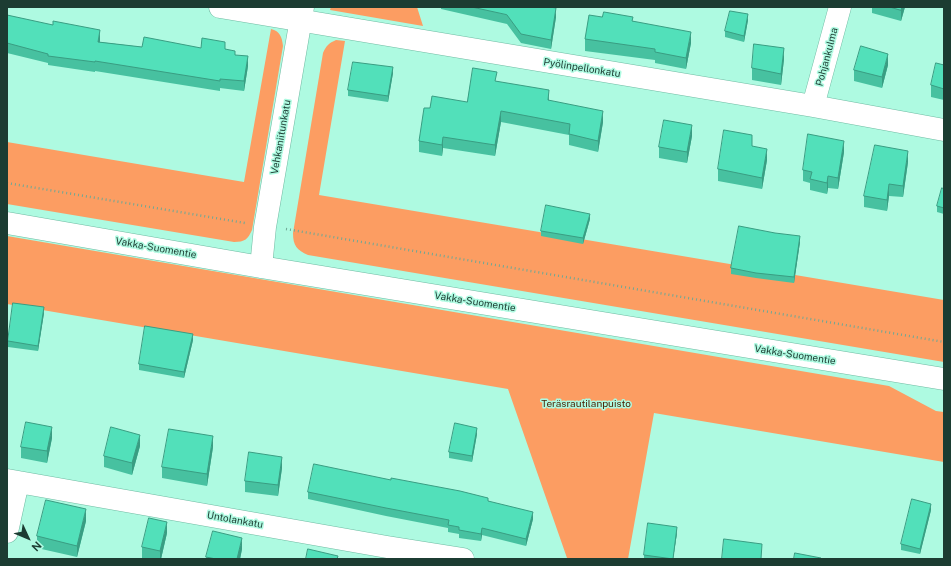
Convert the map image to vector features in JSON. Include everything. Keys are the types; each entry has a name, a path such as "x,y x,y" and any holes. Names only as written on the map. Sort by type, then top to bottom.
{"street":[{"name":"Pyölinpellonkatu","path":"220,7 301,14 944,130"},
{"name":"Pohjankulma","path":"813,106 840,7"},
{"name":"Vehkaniitunkatu","path":"261,267 265,227 301,14"},
{"name":"Vakka-Suomentie","path":"7,223 261,267 944,379"},
{"path":"7,532 13,481"},
{"name":"Untolankatu","path":"13,481 385,553 463,559"}],"path":[{"path":"7,183 265,227 295,230 944,342"}],"green space":[{"path":"331,7 417,7 423,26 330,10"},
{"path":"271,29 277,31 280,35 283,46 252,230 246,239 234,242 7,204 7,142 244,182"},
{"path":"336,40 345,41 319,195 944,300 944,362 308,255 304,253 296,247 293,233 323,53 325,48 331,42"},
{"name":"Teräsrautilanpuisto","path":"7,236 889,386 936,411 944,412 944,462 654,413 628,559 567,558 508,389 7,304"}],"building":[{"path":"472,7 556,8 551,40 521,34 507,15"},
{"path":"890,7 902,7 901,10"},
{"path":"730,11 748,14 744,36 725,31"},
{"path":"604,12 633,17 632,21 691,32 686,58 655,52 655,49 585,39 589,15 602,17"},
{"path":"7,15 53,25 53,21 100,30 98,42 142,47 144,37 201,48 202,38 225,42 225,49 235,51 235,55 248,56 244,81 220,79 220,81 95,61 48,56 48,54 7,43"},
{"path":"754,44 784,48 781,74 752,68"},
{"path":"861,46 888,54 882,77 854,70"},
{"path":"353,62 393,67 388,96 348,90"},
{"path":"936,63 944,65 944,89 931,85"},
{"path":"473,68 497,72 495,81 549,90 548,100 603,111 598,141 569,134 570,124 501,111 495,145 443,137 442,145 419,141 424,108 430,108 432,96 467,102"},
{"path":"664,120 692,125 687,152 659,147"},
{"path":"724,130 752,135 752,146 767,149 762,178 718,169"},
{"path":"808,134 844,141 838,178 828,176 827,183 810,179 812,172 803,170"},
{"path":"875,145 908,151 903,186 889,184 887,200 864,196"},
{"path":"942,188 944,189 944,208 937,206"},
{"path":"546,205 590,214 583,238 541,231"},
{"path":"739,226 800,236 794,277 756,273 731,268"},
{"path":"13,303 44,307 38,346 8,341"},
{"path":"145,326 193,334 184,372 139,364"},
{"path":"26,422 52,427 47,451 21,447"},
{"path":"455,423 477,428 472,456 449,452"},
{"path":"111,427 140,435 132,463 104,456"},
{"path":"169,429 213,436 207,474 162,467"},
{"path":"249,452 282,457 278,485 245,481"},
{"path":"314,464 391,480 391,478 460,491 488,498 488,501 533,512 526,539 482,528 481,534 459,530 459,527 448,525 449,520 308,492"},
{"path":"912,499 931,504 920,549 901,544"},
{"path":"46,500 86,509 77,546 37,536"},
{"path":"149,518 167,522 160,551 142,547"},
{"path":"648,523 677,527 673,559 644,555"},
{"path":"213,531 242,538 237,559 216,559 206,557"},
{"path":"724,539 762,544 761,559 722,559"},
{"path":"308,549 338,556 337,559 306,559"},
{"path":"795,553 821,558 821,559 794,559"}]}
